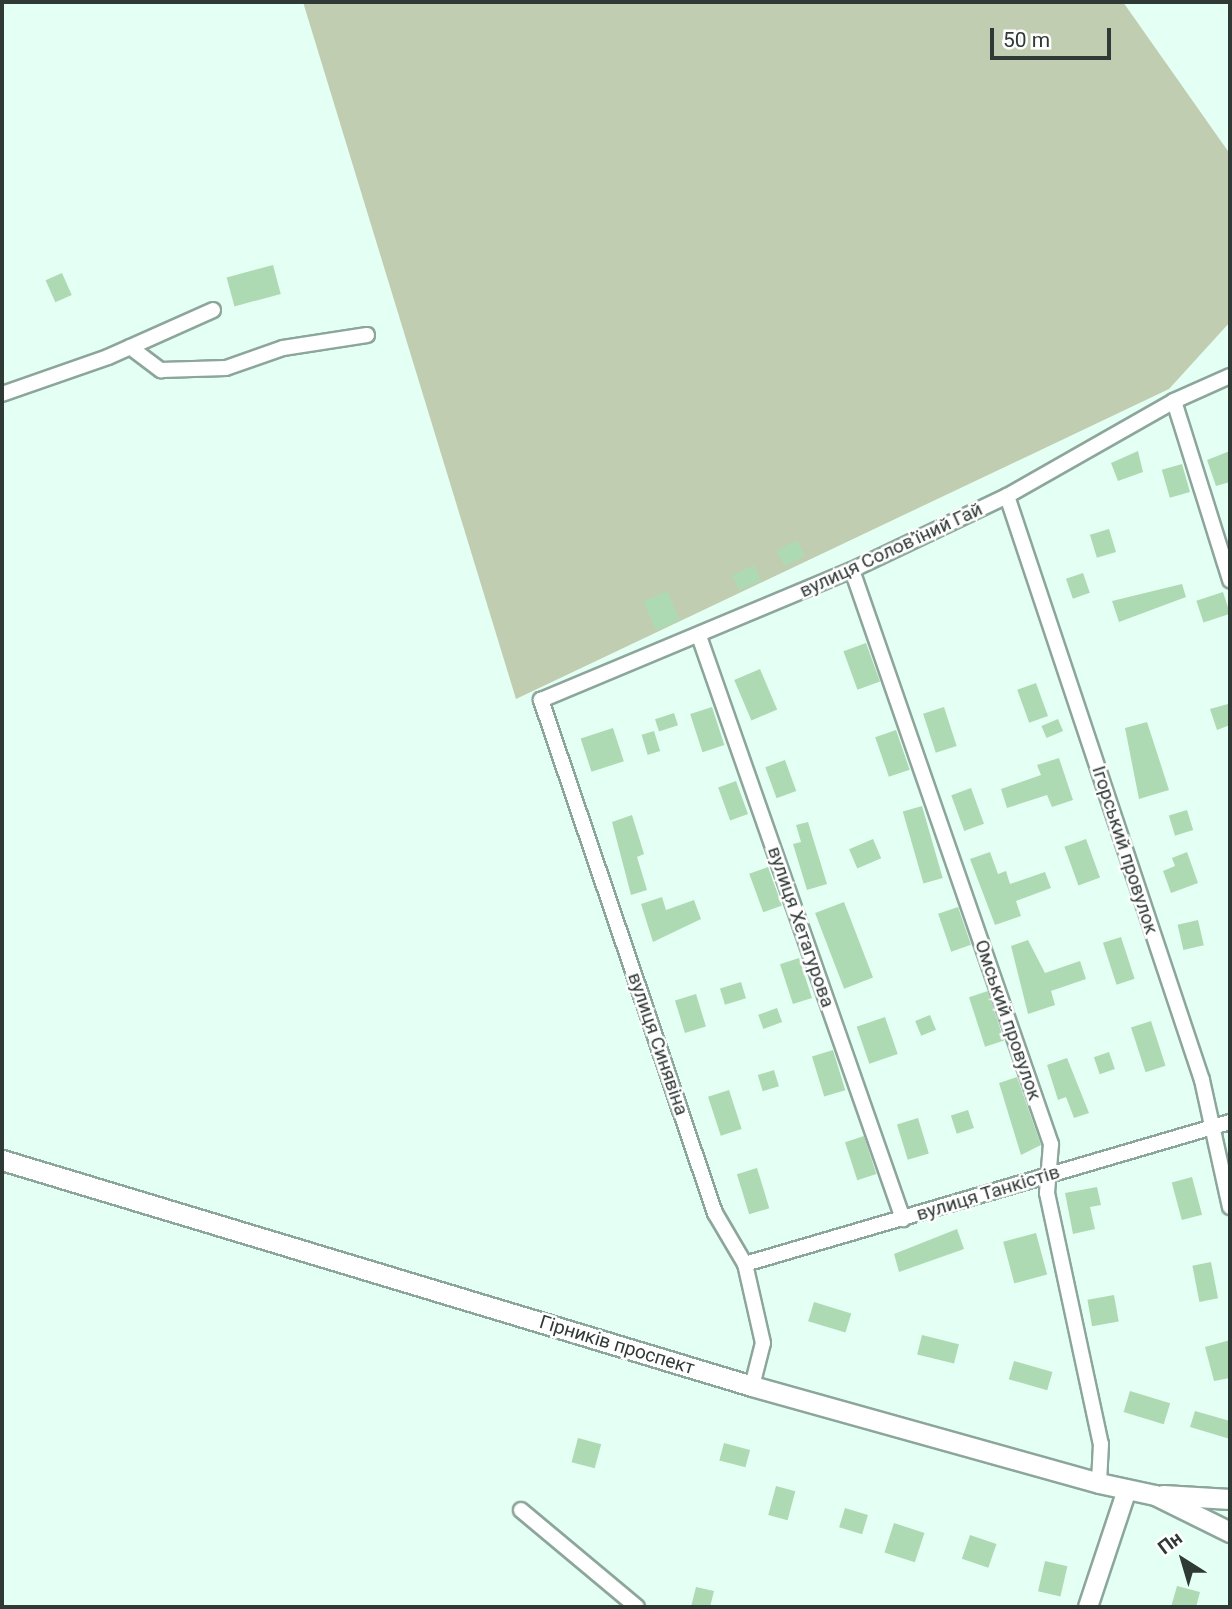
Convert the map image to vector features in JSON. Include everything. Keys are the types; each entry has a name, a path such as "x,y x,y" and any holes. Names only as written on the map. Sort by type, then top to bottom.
{"main road":[{"name":"Гірників проспект","path":"2,1160 752,1386 1098,1483 1155,1494 1230,1532"},
{"path":"1155,1494 1230,1499"}],"street":[{"path":"2,394 130,347 212,310"},
{"path":"130,347 161,370 226,368 283,348 367,335"},
{"name":"вулиця Солов'їний Гай","path":"541,701 852,570 1007,496 1174,401 1230,376"},
{"path":"1174,401 1230,580"},
{"name":"Ігорський провулок","path":"1007,496 1202,1080 1230,1207"},
{"name":"Омський провулок","path":"852,570 1051,1144 1046,1193 1101,1444 1098,1483"},
{"name":"вулиця Хетагурова","path":"699,636 903,1219"},
{"name":"вулиця Синявіна","path":"541,701 715,1213 745,1264 763,1343 752,1386"},
{"name":"вулиця Танкістів","path":"745,1264 1212,1125 1230,1122"},
{"path":"1088,1607 1127,1490"},
{"path":"521,1510 637,1607"}],"green space":[{"path":"303,2 1123,2 1230,154 1230,322 1169,389 516,699"}],"building":[{"path":"273,265 281,294 234,306 227,277"},
{"path":"62,273 72,295 55,302 46,280"},
{"path":"1138,451 1143,472 1118,481 1111,463"},
{"path":"1230,451 1230,482 1216,486 1207,460"},
{"path":"1182,464 1190,492 1170,498 1162,470"},
{"path":"1109,529 1116,552 1097,558 1090,535"},
{"path":"797,540 805,556 785,566 777,550"},
{"path":"754,565 761,580 739,591 732,575"},
{"path":"1083,573 1090,593 1073,599 1066,579"},
{"path":"1182,584 1186,597 1119,622 1112,601"},
{"path":"667,591 680,620 656,631 643,602"},
{"path":"1223,592 1230,614 1203,623 1196,601"},
{"path":"866,643 880,682 857,690 843,651"},
{"path":"760,669 777,710 751,720 734,680"},
{"path":"1036,683 1048,716 1029,723 1017,690"},
{"path":"1228,704 1230,725 1217,730 1210,709"},
{"path":"712,707 724,745 702,752 690,714"},
{"path":"944,707 957,746 936,753 923,714"},
{"path":"674,713 678,725 659,732 655,719"},
{"path":"1058,719 1063,731 1047,738 1041,726"},
{"path":"1147,722 1169,790 1139,799 1125,728"},
{"path":"613,728 624,761 591,772 581,739"},
{"path":"896,730 910,770 889,777 875,737"},
{"path":"654,731 660,751 648,755 642,735"},
{"path":"1059,758 1073,800 1052,807 1047,795 1007,808 1001,789 1041,775 1037,765"},
{"path":"785,760 796,791 777,798 765,767"},
{"path":"736,781 748,814 730,820 718,787"},
{"path":"971,788 984,824 964,831 951,795"},
{"path":"922,806 943,878 923,884 903,812"},
{"path":"1187,810 1193,830 1175,836 1169,816"},
{"path":"632,815 644,854 637,857 647,890 631,895 612,822"},
{"path":"808,822 827,884 807,890 793,844 801,842 796,825"},
{"path":"873,839 881,858 857,868 849,849"},
{"path":"1086,839 1100,878 1078,885 1064,847"},
{"path":"990,852 998,874 1006,871 1010,884 1045,872 1051,888 1016,901 1021,916 995,925 970,859"},
{"path":"1187,852 1198,883 1171,893 1163,871 1175,866 1172,858"},
{"path":"768,867 782,906 763,912 749,874"},
{"path":"662,897 666,910 694,900 701,919 653,942 641,904"},
{"path":"844,902 873,978 844,989 815,913"},
{"path":"958,907 971,945 951,952 938,914"},
{"path":"1198,920 1204,945 1183,950 1178,925"},
{"path":"1121,937 1135,979 1117,985 1103,943"},
{"path":"1028,940 1045,973 1080,961 1086,979 1051,991 1055,1005 1028,1014 1011,946"},
{"path":"799,958 812,998 793,1004 780,964"},
{"path":"741,982 746,998 725,1005 720,988"},
{"path":"988,991 1004,1040 985,1047 969,997"},
{"path":"696,994 706,1027 685,1033 675,1000"},
{"path":"777,1008 782,1022 763,1029 758,1015"},
{"path":"930,1015 936,1030 921,1036 915,1021"},
{"path":"885,1017 898,1054 869,1064 857,1027"},
{"path":"1151,1021 1166,1066 1146,1072 1131,1027"},
{"path":"833,1050 845,1090 824,1097 812,1056"},
{"path":"1109,1052 1115,1069 1100,1074 1094,1057"},
{"path":"1067,1058 1089,1113 1074,1118 1066,1097 1058,1100 1047,1065"},
{"path":"774,1070 779,1086 763,1091 758,1075"},
{"path":"1017,1077 1041,1145 1021,1155 999,1083"},
{"path":"729,1090 742,1129 721,1136 708,1097"},
{"path":"968,1110 974,1128 957,1134 951,1116"},
{"path":"918,1118 929,1153 908,1160 897,1124"},
{"path":"864,1136 876,1174 857,1180 845,1142"},
{"path":"757,1168 769,1208 749,1214 737,1174"},
{"path":"1192,1177 1202,1215 1182,1220 1172,1182"},
{"path":"1097,1187 1101,1205 1090,1207 1095,1229 1073,1234 1065,1193"},
{"path":"957,1229 964,1249 899,1272 894,1254"},
{"path":"1036,1233 1047,1275 1014,1283 1003,1242"},
{"path":"1211,1262 1218,1298 1199,1302 1192,1266"},
{"path":"1114,1295 1119,1322 1092,1326 1087,1300"},
{"path":"814,1302 851,1313 845,1333 808,1321"},
{"path":"922,1335 959,1344 954,1364 917,1354"},
{"path":"1230,1340 1230,1378 1214,1381 1205,1347"},
{"path":"1014,1361 1052,1372 1047,1390 1009,1379"},
{"path":"1130,1391 1170,1403 1164,1424 1124,1412"},
{"path":"1195,1411 1230,1421 1230,1439 1190,1427"},
{"path":"578,1438 601,1444 595,1468 572,1462"},
{"path":"724,1443 750,1450 745,1467 719,1460"},
{"path":"776,1486 795,1491 788,1520 768,1515"},
{"path":"845,1508 868,1515 862,1534 839,1527"},
{"path":"894,1523 924,1533 915,1562 884,1552"},
{"path":"970,1535 996,1544 988,1568 962,1559"},
{"path":"1045,1561 1067,1566 1060,1596 1038,1591"},
{"path":"1177,1586 1200,1592 1196,1607 1171,1607"},
{"path":"696,1587 714,1591 710,1607 691,1607"}]}
